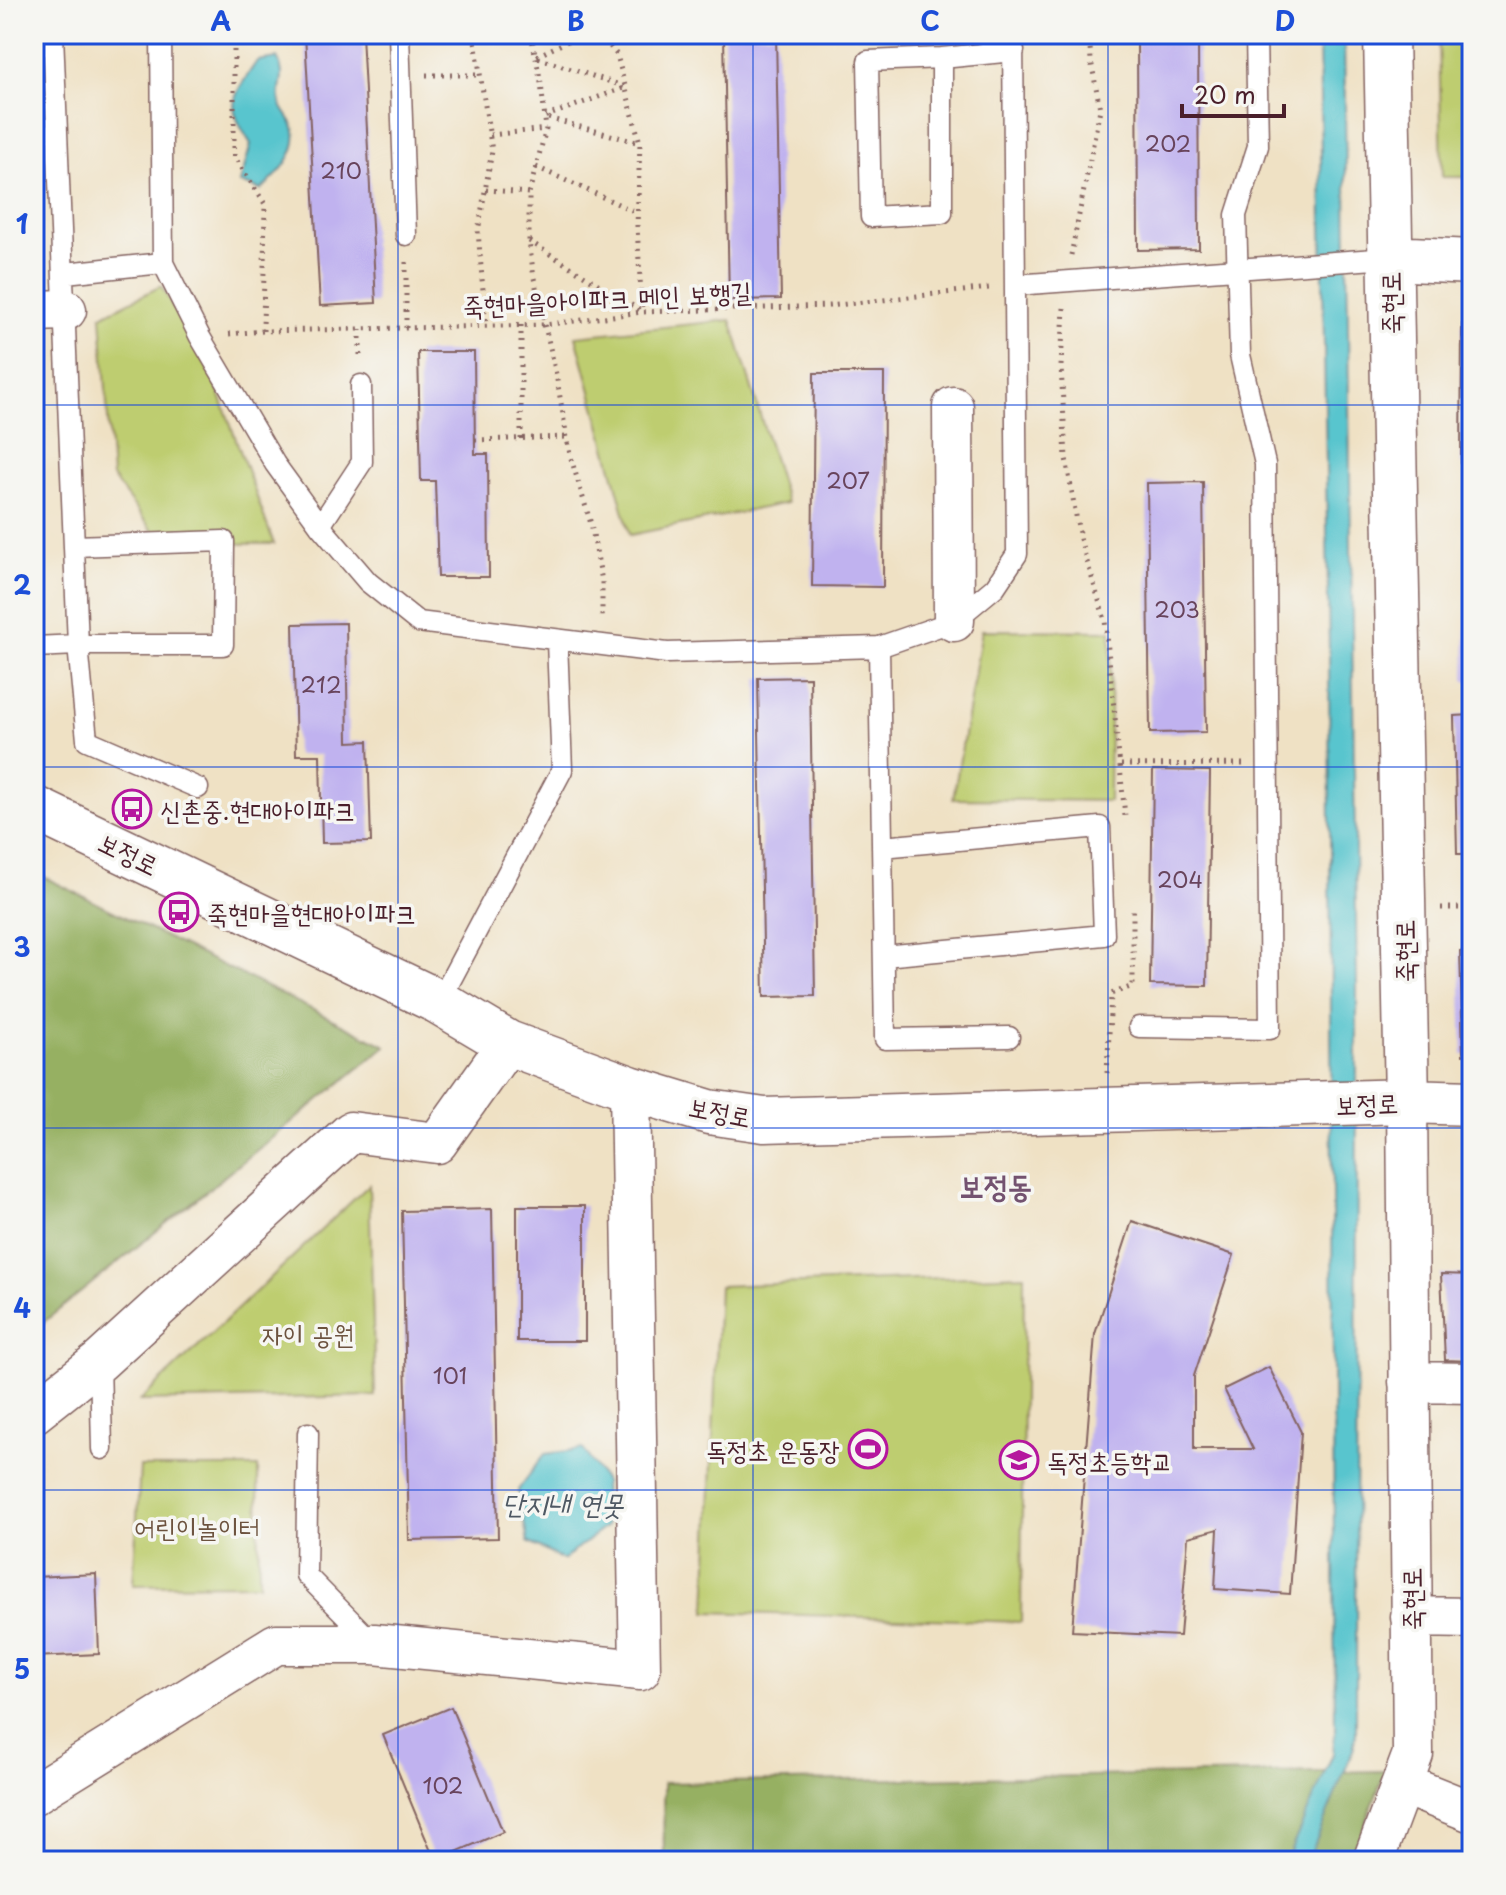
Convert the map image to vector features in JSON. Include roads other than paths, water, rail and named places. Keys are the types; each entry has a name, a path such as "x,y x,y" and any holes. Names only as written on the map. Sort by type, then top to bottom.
{"street":[{"name":"죽현로","path":"1373,1861 1413,1754 1409,1382 1388,1102 1374,260 1386,34"},
{"path":"1374,260 1472,262"},
{"path":"953,407 954,621"},
{"name":"보정로","path":"34,808 439,1002 508,1043 630,1088 709,1112 764,1120 1388,1102 1472,1103"},
{"path":"34,1413 100,1361 351,1132 437,1143 508,1043"},
{"path":"34,1794 276,1644 374,1644 640,1670 630,1088"},
{"path":"1409,1382 1472,1383"},
{"path":"1411,1617 1472,1618"},
{"path":"1402,1784 1472,1812"}],"lane":[{"path":"53,34 55,298 87,740 198,788"},
{"path":"161,34 163,263 200,337 275,464 320,526 368,582 418,622 667,653 879,647 954,621 995,587 1017,554 1014,43 942,58 868,61 871,217 942,213 942,58"},
{"path":"399,34 406,235"},
{"path":"1139,1027 1270,1029 1265,464 1240,355 1236,215 1258,146 1256,34"},
{"path":"1015,285 1238,267 1374,260"},
{"path":"55,298 163,263"},
{"path":"320,526 362,462 361,385"},
{"path":"34,647 223,645 224,541 74,546"},
{"path":"439,1002 562,770 557,641"},
{"path":"879,647 885,1039 1009,1037"},
{"path":"882,847 1100,827 1104,935 884,956"},
{"path":"100,1361 102,1449"},
{"path":"308,1433 306,1575 374,1644"}],"water":[{"path":"1319,34 1344,34 1357,991 1356,1734 1353,1750 1308,1861 1286,1861 1333,1754 1335,1732 1329,654"},
{"path":"277,58 282,71 280,102 294,127 295,140 285,164 261,190 240,183 251,144 237,119 234,102 257,61"},
{"name":"단지내 연못","path":"583,1449 604,1480 606,1526 563,1560 528,1542 518,1490 545,1454"}],"place":[{"name":"신촌중.현대아이파크","path":"132,809"},
{"name":"죽현마을현대아이파크","path":"179,912"},
{"name":"독정초 운동장","path":"868,1449"},
{"name":"독정초등학교","path":"1019,1460"}],"district":[{"name":"보정동","path":"996,1184"}],"park label":[{"name":"자이 공원","path":"308,1333"},
{"name":"어린이놀이터","path":"197,1526"}]}
